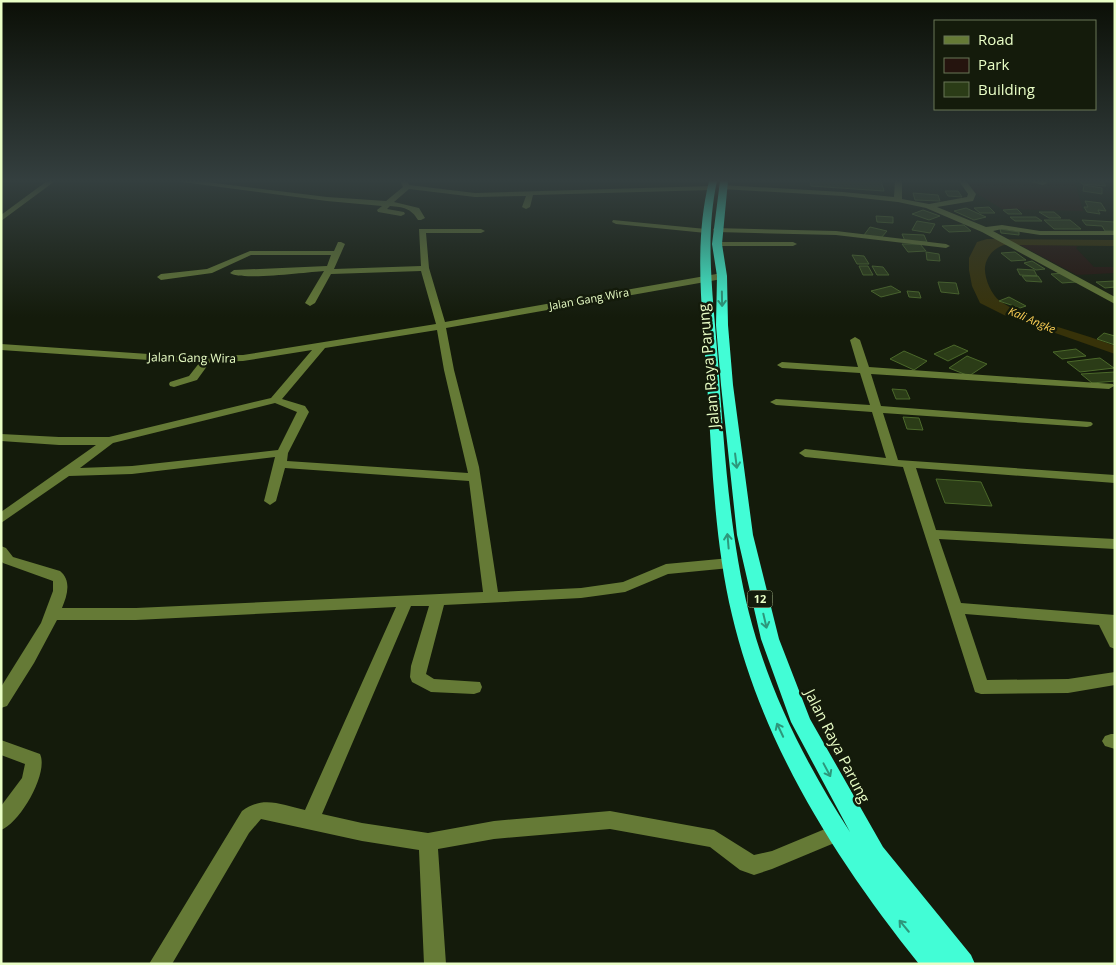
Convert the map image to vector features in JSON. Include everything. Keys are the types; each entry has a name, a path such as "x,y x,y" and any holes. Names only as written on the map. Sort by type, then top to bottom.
{"highway":[{"name":"Jalan Raya Parung","path":"714,226 713,383 730,563 738,600 760,679 776,722 800,772 837,833 891,911 935,964"},
{"name":"Jalan Raya Parung","path":"714,277 722,325 727,385 745,535 770,639 787,689 801,722 875,855 939,938 962,964"},
{"path":"738,600 760,597"}],"street":[{"path":"646,226 793,244"},
{"path":"976,226 1115,301"},
{"path":"985,230 1002,227 1040,233 1115,234"},
{"path":"481,231 422,232 425,268 441,326 449,370 465,430 474,477 491,596"},
{"path":"713,235 836,233 946,246"},
{"path":"310,303 338,253 341,244"},
{"path":"161,277 209,271 250,253 338,253"},
{"path":"234,273 425,268"},
{"name":"Jalan Gang Wira","path":"1,348 206,360 243,358 441,326 714,277"},
{"path":"1096,290 1115,289"},
{"path":"855,340 893,463"},
{"path":"275,400 322,346"},
{"path":"174,384 193,378 206,360"},
{"path":"782,365 1109,386"},
{"path":"1,437 59,441 109,440 275,400 301,408 302,412 281,458 270,501"},
{"path":"776,402 1087,424"},
{"path":"1,519 68,472 109,440"},
{"path":"805,453 893,463 1115,479"},
{"path":"68,472 165,468 281,458 474,477"},
{"path":"908,464 981,687 1068,686 1115,678"},
{"path":"931,534 1115,544"},
{"path":"1,551 8,560 55,575 60,578 62,585 53,614 1,701"},
{"path":"53,614 136,614 438,601 491,596 556,595 607,590 638,582 666,569 730,563"},
{"path":"438,601 418,666 418,677 431,685 474,687"},
{"path":"310,820 406,602"},
{"path":"955,608 1110,621 1115,643"},
{"path":"1,747 34,759 35,768 28,783 1,821"},
{"path":"165,962 249,817 257,811 266,810 428,842 494,830 610,820 714,839 747,863 754,865 772,860 837,833"},
{"path":"428,842 435,964"}],"green space":[{"path":"1018,244 1078,246 1076,248 1094,267 1115,267 1115,273 1077,275"}],"water":[{"name":"Kali Angke","path":"987,239 1115,240 1115,246 1004,245 991,253 986,263 985,271 991,290 1000,301 1041,321 1115,346 1115,354 1004,315 980,303 972,286 969,258 977,242"}],"building":[{"path":"914,226 934,226 930,233 912,230"},
{"path":"942,226 965,226 971,231 949,232"},
{"path":"1051,226 1077,226 1081,229 1054,229"},
{"path":"1102,226 1115,226 1115,231 1105,231"},
{"path":"870,227 887,231 881,238 864,235"},
{"path":"1000,229 1019,232 1019,235 1001,233"},
{"path":"902,234 924,235 927,242 905,241"},
{"path":"902,244 920,244 926,251 908,252"},
{"path":"926,252 939,254 940,261 927,260"},
{"path":"1015,252 1026,260 1011,261 1001,253"},
{"path":"852,255 864,256 869,264 857,264"},
{"path":"1032,261 1045,269 1036,270 1024,263"},
{"path":"859,266 868,266 873,275 863,275"},
{"path":"872,266 883,267 889,275 877,275"},
{"path":"1017,269 1034,270 1037,276 1020,275"},
{"path":"1065,273 1076,282 1062,283 1051,274"},
{"path":"1022,276 1038,276 1042,282 1026,281"},
{"path":"1114,281 1115,287 1105,288 1096,282"},
{"path":"938,282 956,283 959,294 941,292"},
{"path":"891,286 901,292 881,297 871,291"},
{"path":"907,291 919,292 921,298 909,297"},
{"path":"1009,297 1026,306 1020,308 999,301"},
{"path":"1104,333 1115,336 1115,345 1097,339"},
{"path":"954,345 968,351 948,361 934,354"},
{"path":"1076,349 1086,356 1062,359 1053,352"},
{"path":"904,351 927,361 914,370 890,359"},
{"path":"967,356 987,364 969,376 949,368"},
{"path":"1100,358 1114,368 1080,372 1067,362"},
{"path":"1115,372 1115,381 1092,383 1081,374"},
{"path":"892,389 906,390 910,399 896,399"},
{"path":"903,417 919,418 923,430 907,429"},
{"path":"936,479 981,482 992,506 945,503"}]}
